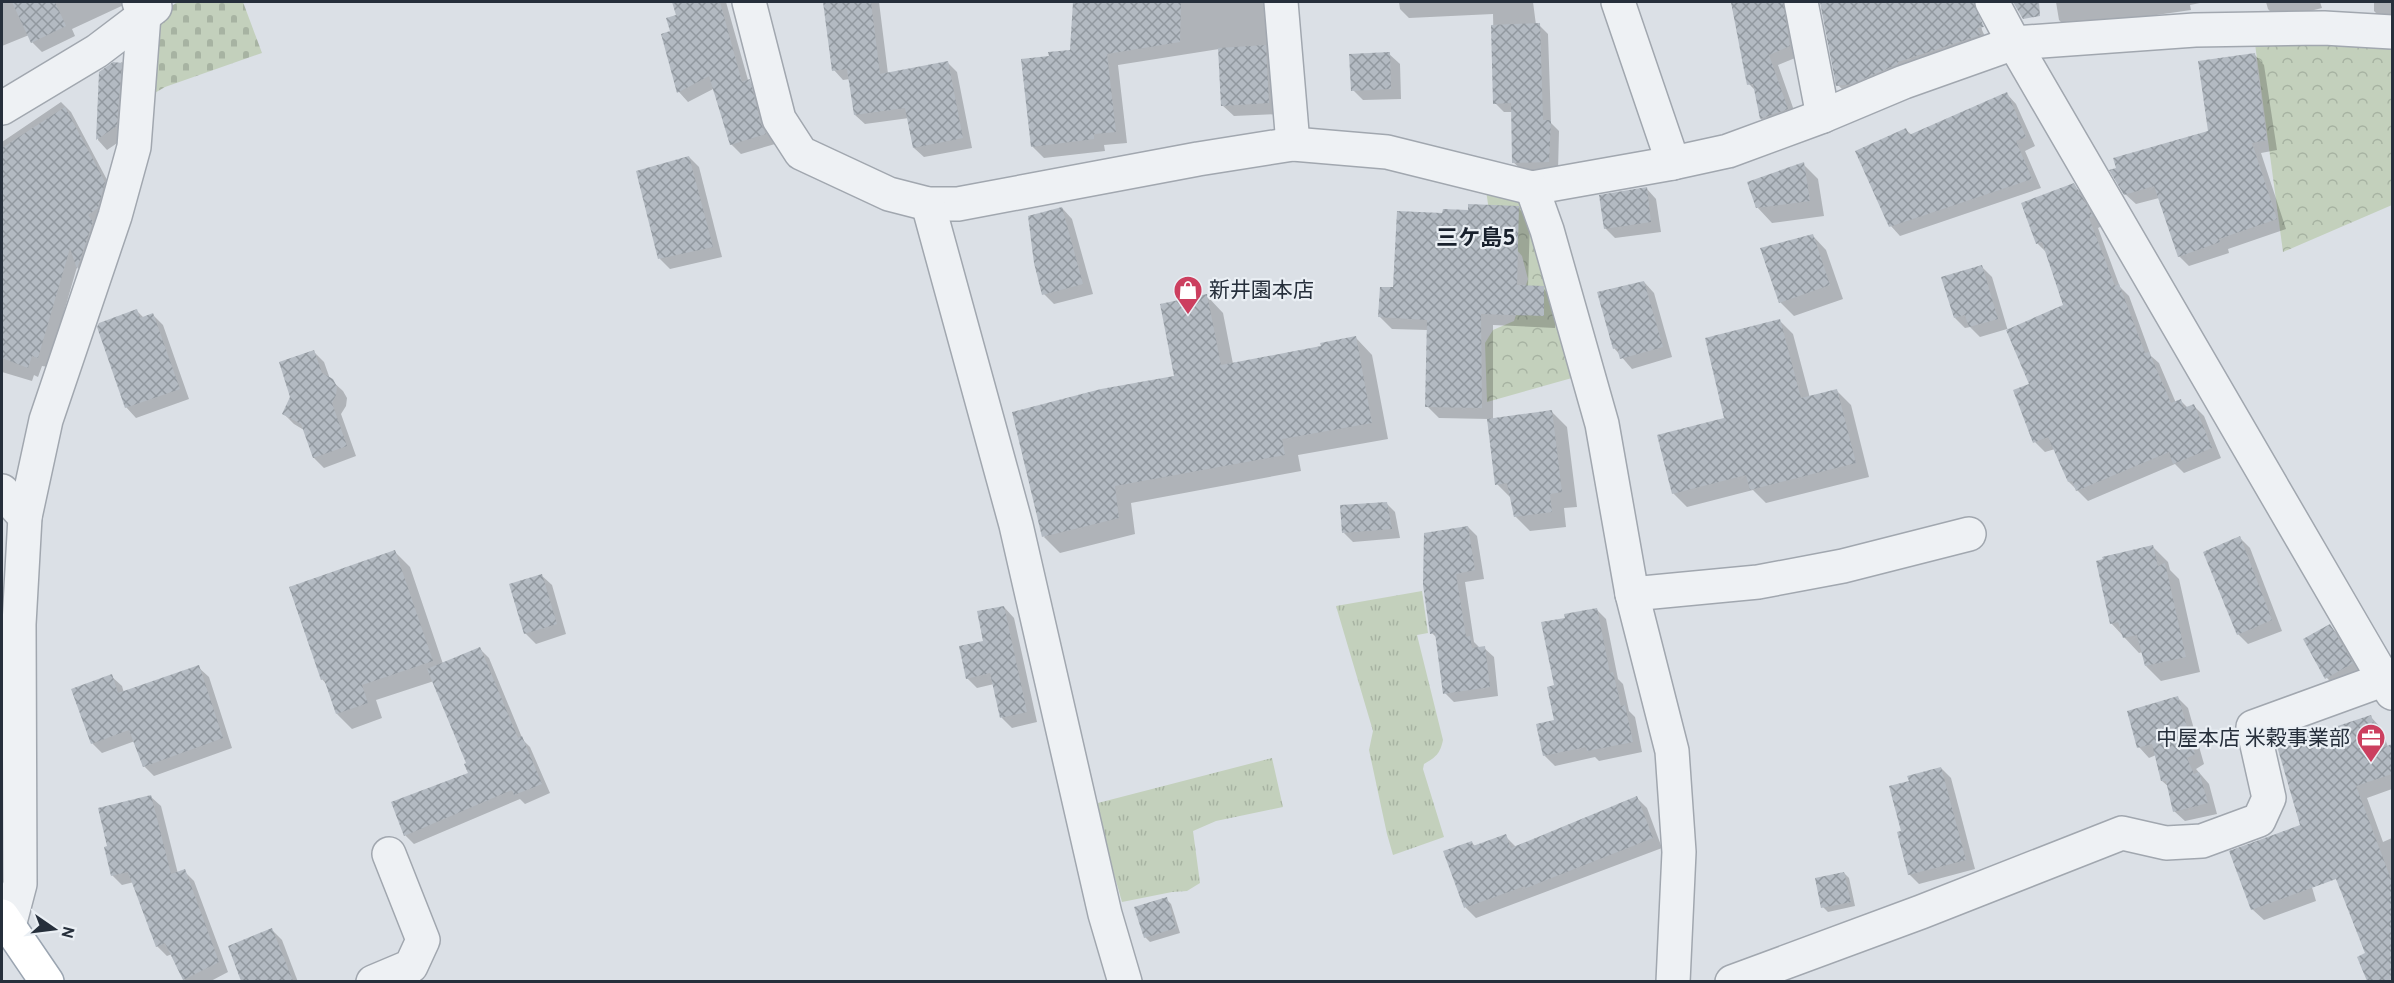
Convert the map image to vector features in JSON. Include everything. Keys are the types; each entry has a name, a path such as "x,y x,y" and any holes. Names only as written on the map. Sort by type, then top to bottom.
{"main road":[{"path":"5,921 46,981"}],"street":[{"path":"749,2 779,119 801,153 889,194 928,204 958,204 1198,159 1293,144 1387,152 1532,188 1728,151 1823,117 1904,82 2014,43 2195,30 2324,28 2392,32"},
{"path":"1281,2 1293,144"},
{"path":"1618,2 1673,163"},
{"path":"1801,2 1823,117"},
{"path":"1732,981 1921,912 2122,833 2166,843 2202,841 2259,820 2269,798 2253,727 2389,686 1992,2"},
{"path":"2,108 97,51 148,6"},
{"path":"5,921 20,884 18,624 25,517 46,420 115,216 134,147 148,6"},
{"path":"1532,188 1547,230 1602,424 1632,594 1672,751 1678,852 1673,981"},
{"path":"928,204 1016,525 1105,915 1125,981"},
{"path":"2,491 25,517"},
{"path":"1632,594 1758,582 1844,566 1969,534"},
{"path":"373,981 411,966 423,940 389,854"}],"green space":[{"path":"178,2 243,2 262,53 165,87 153,94 160,13"},
{"path":"2392,38 2392,205 2283,252 2255,44"},
{"path":"1486,190 1512,196 1526,207 1579,376 1487,402 1485,343 1493,330 1514,321 1528,279 1522,256 1490,218"},
{"path":"1422,591 1428,633 1417,635 1443,740 1439,752 1424,764 1423,769 1444,837 1393,855 1369,750 1373,731 1336,606"},
{"path":"1272,758 1283,807 1216,821 1193,831 1200,883 1187,891 1122,902 1094,804"}],"building":[{"path":"12,2 55,2 66,26 31,43"},
{"path":"672,2 720,2 742,82 750,79 761,124 766,134 730,145 709,76 677,93 661,34 670,31 666,18 676,15"},
{"path":"823,2 871,2 880,74 948,61 963,138 913,148 905,108 854,115 847,69 832,71"},
{"path":"1073,2 1181,2 1180,42 1107,54 1116,132 1094,134 1094,139 1031,147 1021,59 1049,56 1048,52 1070,50"},
{"path":"1731,2 1783,2 1790,46 1769,55 1788,109 1760,119 1753,84 1747,85"},
{"path":"1820,2 1973,2 1984,27 1977,28 1981,35 1898,62 1898,64 1852,84 1836,86"},
{"path":"2013,2 2039,2 2040,16 2023,19"},
{"path":"1540,23 1543,120 1551,120 1549,162 1512,163 1511,103 1493,104 1491,25"},
{"path":"1266,45 1269,103 1221,106 1218,48"},
{"path":"1390,52 1391,89 1351,91 1349,54"},
{"path":"2255,53 2267,140 2252,143 2277,219 2219,239 2220,242 2178,257 2154,186 2124,195 2109,170 2116,168 2113,158 2208,131 2198,61"},
{"path":"113,62 122,63 117,126 96,140 99,72"},
{"path":"2007,92 2026,137 2016,141 2032,179 1889,227 1855,151 1906,128 1909,135"},
{"path":"65,107 105,182 98,208 88,215 93,222 77,269 70,248 38,358 32,356 28,368 2,358 2,148"},
{"path":"689,156 713,247 658,259 636,171"},
{"path":"1804,162 1810,201 1756,208 1747,182"},
{"path":"2074,183 2093,216 2089,218 2115,286 2119,284 2145,353 2149,352 2171,403 2181,399 2184,408 2194,404 2212,448 2173,464 2169,452 2076,491 2072,481 2068,482 2048,437 2033,443 2013,390 2029,384 2006,330 2063,305 2042,242 2036,244 2021,203"},
{"path":"1647,187 1651,222 1604,229 1599,195"},
{"path":"1468,204 1519,206 1517,285 1544,286 1544,316 1481,314 1482,408 1425,407 1427,320 1378,317 1380,287 1393,287 1397,211 1442,213 1443,209 1468,210"},
{"path":"1062,207 1083,284 1042,295 1034,263 1028,216"},
{"path":"1813,234 1830,285 1779,303 1760,248"},
{"path":"1982,265 1998,319 1969,327 1965,315 1954,318 1941,277"},
{"path":"1644,281 1663,347 1620,359 1617,348 1613,349 1597,292"},
{"path":"1207,294 1221,365 1321,346 1320,343 1356,336 1372,423 1282,439 1285,455 1115,486 1119,518 1042,537 1012,412 1101,389 1174,376 1160,304"},
{"path":"137,309 140,318 153,313 180,389 125,408 97,327 99,323"},
{"path":"1780,319 1801,398 1837,389 1856,463 1750,490 1746,475 1672,494 1657,435 1724,418 1705,338"},
{"path":"314,350 322,373 333,379 337,387 332,403 347,446 313,458 301,424 282,414 290,397 279,362"},
{"path":"1552,410 1562,492 1550,494 1552,512 1514,517 1507,483 1495,485 1487,419"},
{"path":"1387,502 1392,529 1342,533 1340,505"},
{"path":"1468,526 1475,570 1456,574 1466,637 1470,636 1472,648 1485,646 1490,687 1443,694 1435,633 1430,634 1423,585 1424,533"},
{"path":"2240,536 2272,620 2237,635 2203,552"},
{"path":"2153,545 2158,566 2165,563 2186,657 2145,666 2137,635 2123,638 2118,622 2110,624 2096,561 2103,559 2102,557"},
{"path":"395,550 433,661 362,685 368,703 336,714 324,679 321,680 289,587"},
{"path":"542,574 557,624 524,634 509,584"},
{"path":"1004,606 1027,712 1000,718 990,673 966,679 959,646 983,641 977,611"},
{"path":"1597,608 1610,673 1613,672 1621,706 1625,705 1633,742 1587,751 1586,747 1543,756 1536,724 1554,720 1547,687 1554,685 1541,622 1565,618 1564,614"},
{"path":"2330,624 2353,663 2325,679 2303,639"},
{"path":"480,647 518,738 522,736 542,784 514,795 512,790 404,836 391,802 468,773 464,764 466,763 427,669"},
{"path":"199,665 223,738 143,767 129,730 91,744 71,689 112,674 118,693"},
{"path":"2178,696 2195,754 2187,758 2194,774 2199,772 2208,803 2173,812 2166,781 2161,781 2152,744 2137,748 2127,711"},
{"path":"2371,715 2382,748 2392,744 2392,774 2356,786 2392,882 2392,981 2367,981 2357,957 2365,953 2336,879 2251,910 2229,851 2300,825 2277,746"},
{"path":"1941,767 1966,860 1908,875 1897,832 1901,831 1889,786 1909,781 1907,776"},
{"path":"151,795 171,874 185,869 219,962 183,980 165,943 156,947 128,872 111,876 104,847 107,846 98,808"},
{"path":"1637,796 1653,838 1526,888 1525,886 1464,908 1443,851 1472,841 1473,846 1506,834 1511,848"},
{"path":"1844,872 1851,902 1821,908 1815,878"},
{"path":"1167,897 1176,928 1144,938 1134,907"},
{"path":"272,928 293,981 241,981 228,946"}],"place":[{"name":"新井園本店","path":"1188,316"},
{"name":"中屋本店 米穀事業部","path":"2371,764"}],"district":[{"name":"三ケ島5","path":"1476,237"}]}
